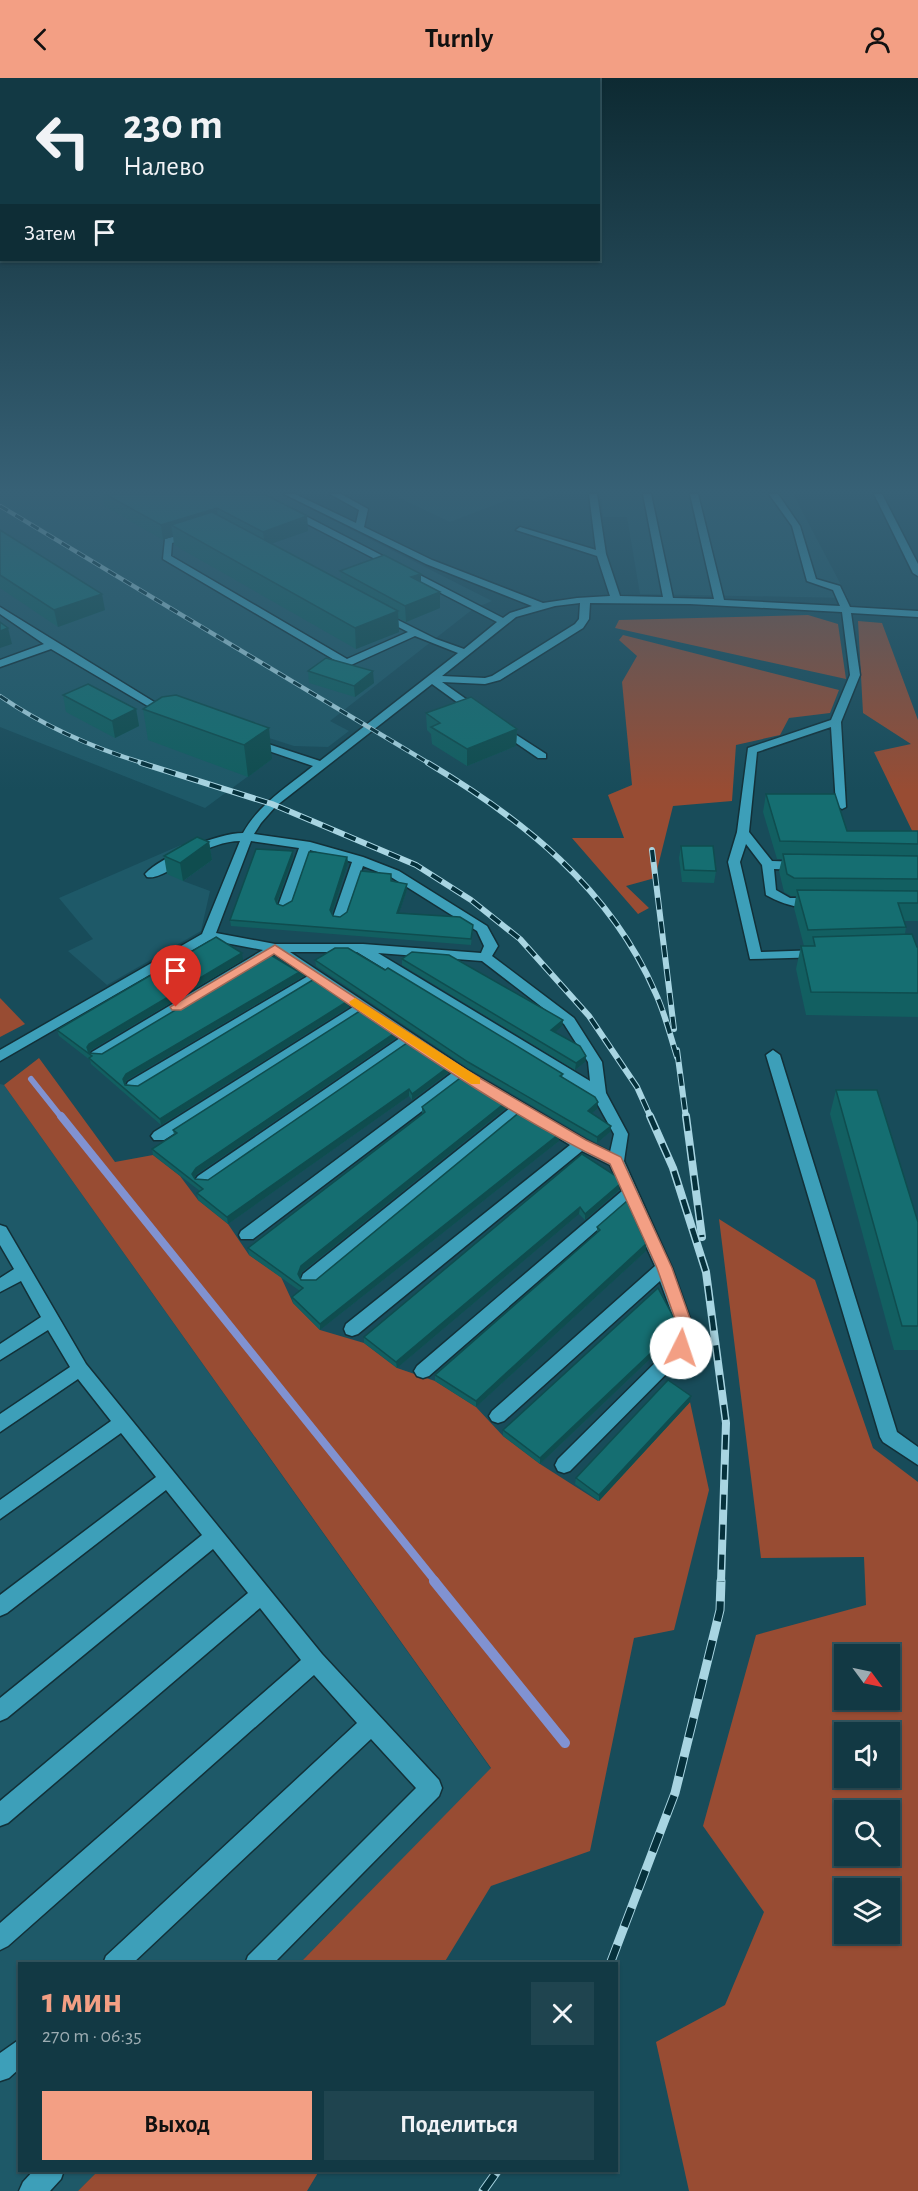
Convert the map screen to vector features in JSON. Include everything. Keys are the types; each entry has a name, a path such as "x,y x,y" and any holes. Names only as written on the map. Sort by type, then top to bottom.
{"street":[{"path":"226,593 346,663 414,633"},
{"path":"447,593 502,621"},
{"path":"508,593 542,606"},
{"path":"613,593 615,600"},
{"path":"667,593 669,601"},
{"path":"718,593 720,602"},
{"path":"839,593 846,609 855,675 836,722 842,805"},
{"path":"0,1056 207,936 247,837 256,821 272,804 502,621 542,606 585,600 720,602 918,614"},
{"path":"430,678 471,682 496,678 579,626 585,619 585,600"},
{"path":"0,610 52,645 161,711 183,718"},
{"path":"372,610 414,633 464,652"},
{"path":"0,664 52,645"},
{"path":"430,678 542,756"},
{"path":"836,722 752,750 742,832 734,862 755,956 836,953"},
{"path":"238,737 320,765"},
{"path":"742,832 768,865 770,892 787,902 835,902"},
{"path":"151,874 169,862 213,841 247,837 306,845 359,860 395,874 482,929 491,946 485,957"},
{"path":"284,906 306,845"},
{"path":"339,917 359,860"},
{"path":"768,865 814,866"},
{"path":"207,936 275,948 360,948 485,957 569,1021 595,1062 599,1093 621,1134 616,1161 664,1268 686,1330 681,1348 564,1465"},
{"path":"275,948 462,1073 581,1144 616,1161"},
{"path":"97,1055 275,948"},
{"path":"360,948 599,1093"},
{"path":"133,1086 316,977"},
{"path":"159,1136 363,1007"},
{"path":"203,1180 411,1037"},
{"path":"773,1055 889,1437 918,1457"},
{"path":"247,1235 462,1073"},
{"path":"309,1279 520,1108"},
{"path":"352,1329 581,1144"},
{"path":"423,1371 631,1192"},
{"path":"0,1230 80,1369 315,1661 431,1788 258,1962"},
{"path":"498,1416 664,1268"},
{"path":"0,1286 24,1271"},
{"path":"0,1353 50,1320"},
{"path":"0,1424 80,1369"},
{"path":"0,1511 122,1423"},
{"path":"0,1607 167,1479"},
{"path":"0,1711 214,1537"},
{"path":"0,1815 261,1595"},
{"path":"0,1938 315,1661"},
{"path":"116,1962 371,1724"},
{"path":"0,2069 18,2053"},
{"path":"32,2191 50,2172"}],"shaded area":[{"path":"0,593 475,593 492,601 473,609 330,721 349,731 328,747 294,746 269,738 265,764 205,808 0,727"},
{"path":"845,593 848,598 640,594"},
{"path":"808,615 838,624 846,679 615,628 619,620"},
{"path":"858,621 882,623 918,720 918,843 874,752 911,744 863,713"},
{"path":"623,635 839,690 830,713 789,718 780,735 736,745 732,801 673,806 655,878 626,886 649,908 638,914 572,838 624,838 608,795 632,785 622,682 637,656 619,640"},
{"path":"181,845 212,860 183,881 210,891 201,931 107,985 68,951 93,939 59,898"},
{"path":"0,998 25,1024 0,1037"},
{"path":"39,1058 115,1162 153,1155 180,1176 198,1200 228,1224 249,1255 281,1277 293,1303 320,1330 364,1343 397,1368 435,1381 476,1407 503,1436 540,1464 598,1501 690,1402 709,1490 674,1630 634,1638 590,1851 491,1886 445,1962 301,1962 491,1768 4,1085"},
{"path":"0,1084 4,1085 491,1769 301,1962 18,1962 18,2172 97,2172 78,2191 0,2191"},
{"path":"719,1219 815,1280 873,1448 918,1482 918,2191 689,2191 656,2042 725,2005 764,1912 703,1826 756,1635 866,1605 864,1557 761,1558"},
{"path":"97,2172 318,2172 307,2191 78,2191"}],"building":[{"path":"27,593 102,594 54,610"},
{"path":"292,593 363,593 398,611 355,628"},
{"path":"380,593 438,593 405,606"},
{"path":"0,622 8,628 0,631"},
{"path":"326,658 373,671 354,686 308,671"},
{"path":"88,684 136,709 112,721 63,695"},
{"path":"176,695 269,728 244,745 143,709 162,697"},
{"path":"471,697 517,729 467,749 431,727 440,723 426,713"},
{"path":"766,794 835,794 847,831 918,831 918,844 780,841"},
{"path":"197,837 209,842 180,863 164,856"},
{"path":"681,846 713,846 716,871 684,870"},
{"path":"256,849 293,851 275,899 277,904 283,906 292,901 309,852 347,857 330,910 333,916 340,917 347,912 361,871 391,874 391,881 407,884 397,913 460,917 473,925 471,939 230,920"},
{"path":"783,854 918,856 918,879 794,878 787,874"},
{"path":"797,890 918,891 918,903 898,903 906,927 808,930"},
{"path":"912,934 918,947 918,993 811,992 801,946 815,946 813,937"},
{"path":"216,937 242,953 89,1044 87,1047 89,1053 102,1054 269,954 297,971 303,970 126,1074 123,1079 125,1085 138,1086 316,978 348,1001 160,1119 89,1058 92,1056 57,1030"},
{"path":"335,948 348,948 385,970 388,968 563,1074 560,1076 595,1097 598,1102 588,1111 611,1126 597,1137 468,1062 315,960"},
{"path":"412,952 449,955 563,1020 551,1030 580,1046 586,1056 576,1063 402,959"},
{"path":"363,1009 396,1032 196,1168 192,1174 195,1179 208,1180 410,1041 448,1067 412,1094 409,1089 227,1217 197,1193 203,1189 152,1149 177,1133 173,1130"},
{"path":"463,1076 506,1102 301,1266 298,1274 301,1280 316,1280 521,1111 559,1134 320,1324 292,1297 303,1288 248,1248 425,1112 422,1107"},
{"path":"836,1090 877,1090 918,1222 918,1326 902,1326"},
{"path":"582,1154 616,1176 620,1184 585,1214 580,1207 396,1362 364,1337"},
{"path":"627,1201 646,1244 476,1401 435,1375 600,1230 597,1227"},
{"path":"658,1288 675,1320 674,1331 540,1458 503,1430"},
{"path":"668,1380 691,1396 599,1495 576,1478"}],"waterway":[{"path":"31,1079 62,1118"},
{"path":"61,1116 436,1582"},
{"path":"434,1581 565,1743"}],"railway":[{"path":"144,593 430,764"},
{"path":"0,696 70,736 146,764"},
{"path":"141,763 272,804 416,865 471,900 520,939 589,1016 637,1087 651,1118"},
{"path":"428,763 497,808 529,833 588,889 614,920 636,955 659,1000 677,1057"},
{"path":"652,850 674,1029"},
{"path":"677,1050 686,1118"},
{"path":"650,1116 673,1168 706,1272 726,1423 721,1582"},
{"path":"686,1116 702,1237"},
{"path":"611,1962 675,1793 720,1610 721,1581"},
{"path":"483,2191 497,2172"}],"slow traffic":[{"path":"355,1002 475,1081"}],"route":[{"path":"176,1007 275,948 462,1073 581,1144 616,1161 664,1268 686,1330 681,1348"}]}
